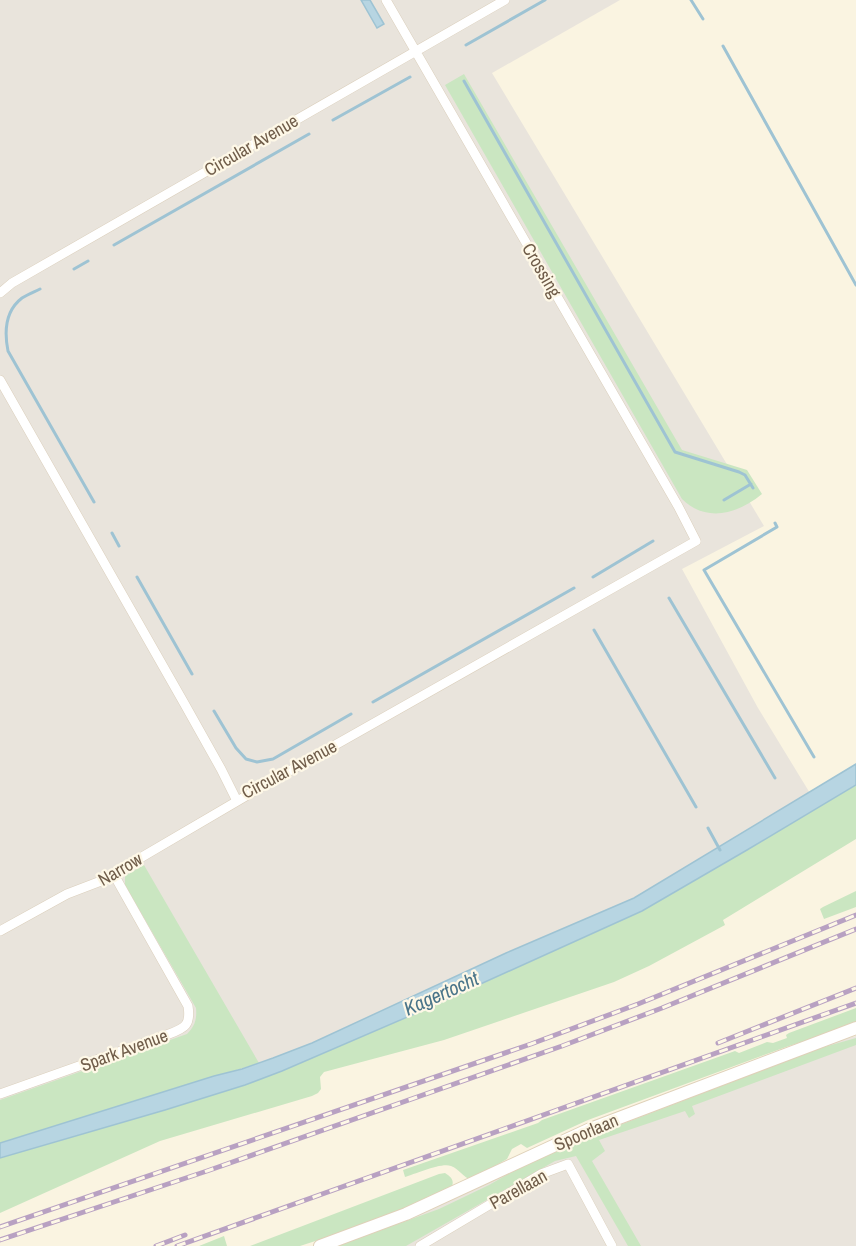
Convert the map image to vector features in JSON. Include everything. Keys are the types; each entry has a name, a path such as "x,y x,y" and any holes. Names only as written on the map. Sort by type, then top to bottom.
{"main road":[{"name":"Spoorlaan","path":"320,1246 406,1214 590,1129 856,1028"}],"street":[{"name":"Crossing","path":"386,0 678,506 696,542"},
{"name":"Circular Avenue","path":"0,293 12,283 505,0"},
{"name":"Circular Avenue","path":"0,380 190,713 237,801 696,542"},
{"name":"Narrow","path":"0,931 67,894 90,886 237,801"},
{"name":"Spark Avenue","path":"0,1094 180,1030 187,1025 190,1017 188,1006 113,873"},
{"name":"Parellaan","path":"420,1246 541,1174 568,1164 611,1246"}],"shaded area":[{"path":"0,0 620,0 492,73 764,526 682,569 758,708 816,803 631,904 277,1066 0,1150"},
{"path":"856,1036 856,1246 337,1246 432,1209 525,1155 803,1050"}],"green space":[{"path":"464,74 682,450 747,470 762,494 753,501 732,511 712,513 701,511 682,499 445,85"},
{"path":"856,785 856,839 723,920 725,925 649,966 614,982 444,1040 324,1072 320,1077 321,1089 312,1096 160,1141 0,1213 0,1158 245,1085 412,1015 642,911"},
{"path":"144,865 259,1063 0,1143 0,1100 187,1034 194,1025 196,1008 125,885 125,876"},
{"path":"856,891 856,907 824,919 820,909"},
{"path":"856,1008 856,1024 786,1047 588,1120 527,1148 521,1144 512,1149 507,1159 471,1180 454,1167 447,1165 405,1177 403,1170 735,1051 739,1053 767,1042 773,1043 787,1038 786,1035 789,1033"},
{"path":"856,1038 856,1045 692,1106 695,1114 689,1118 685,1111 599,1140 605,1151 592,1161 641,1246 628,1246 576,1156 555,1161 406,1246 337,1246 439,1209 489,1185 542,1155 817,1049"},
{"path":"445,1173 452,1180 450,1190 395,1215 300,1246 250,1246 439,1174"},
{"path":"224,1236 227,1246 199,1246"}],"water":[{"path":"361,0 370,0 384,24 377,28"},
{"name":"Kagertocht","path":"856,764 856,785 642,911 282,1071 165,1110 0,1158 0,1143 242,1069 312,1043 506,953 634,898"}],"waterway":[{"path":"466,45 545,0"},
{"path":"691,0 703,19"},
{"path":"723,46 856,285"},
{"path":"333,120 410,77"},
{"path":"464,81 675,452 739,472 745,475 753,488"},
{"path":"114,245 309,134"},
{"path":"74,269 88,261"},
{"path":"40,289 22,298 12,309 6,329 8,351 94,502"},
{"path":"724,500 751,484"},
{"path":"775,523 777,527 704,570 814,757"},
{"path":"112,533 119,546"},
{"path":"593,577 653,541"},
{"path":"137,577 192,674"},
{"path":"373,702 574,588"},
{"path":"669,598 775,778"},
{"path":"594,630 696,807"},
{"path":"214,711 236,748 246,759 257,762 273,759 351,714"},
{"path":"708,828 720,850"}],"railway":[{"path":"0,1227 531,1044 638,1004 856,915"},
{"path":"0,1240 207,1171 562,1046 856,929"},
{"path":"718,1043 856,988"},
{"path":"177,1246 856,1003"},
{"path":"156,1246 185,1235"}]}
